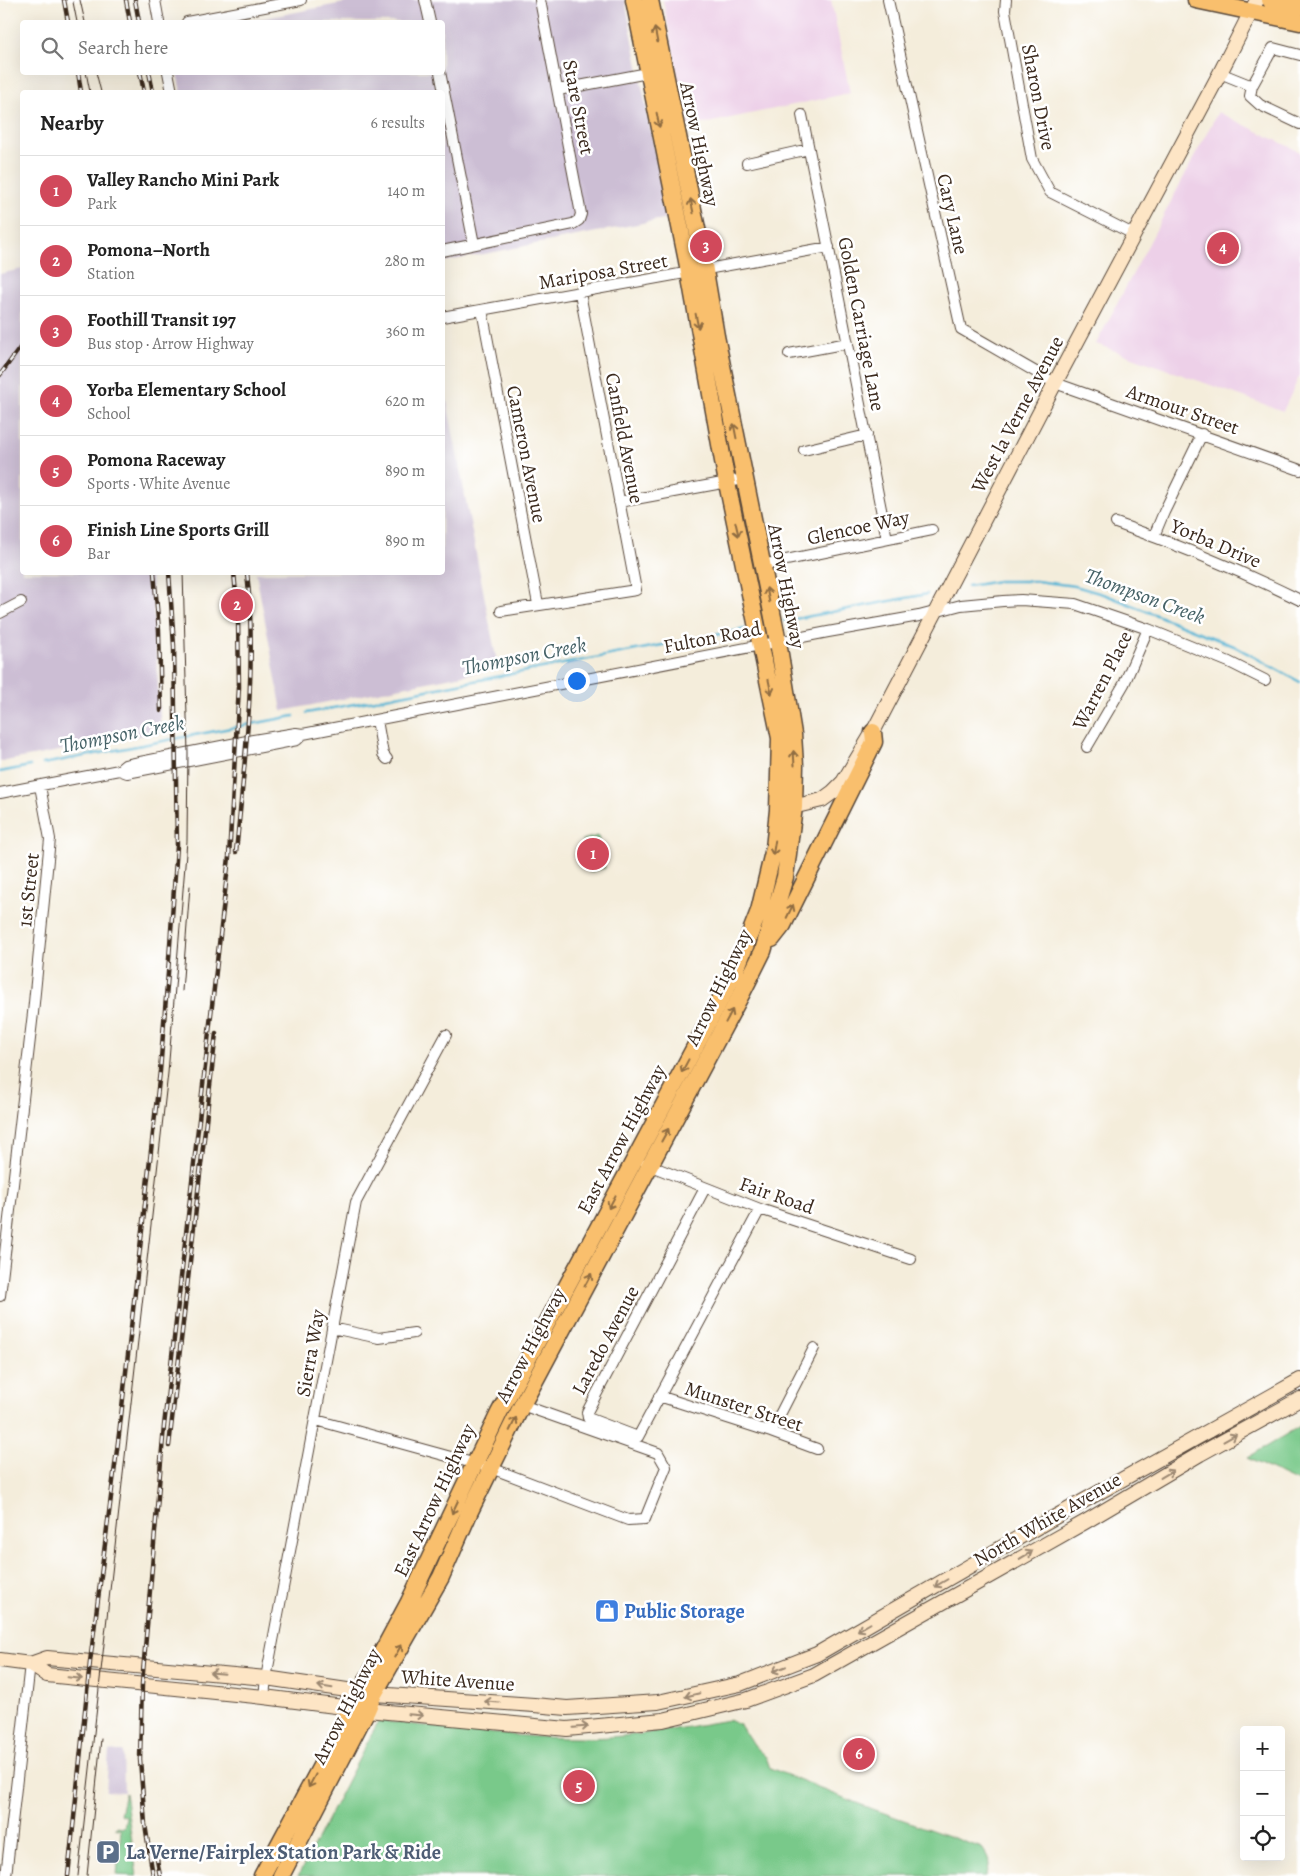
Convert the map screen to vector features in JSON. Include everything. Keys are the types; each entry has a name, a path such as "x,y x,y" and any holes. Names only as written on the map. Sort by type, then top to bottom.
{"main road":[{"name":"Arrow Highway","path":"281,1876 367,1693 441,1577 491,1468 642,1162 763,951 786,876 793,828 786,809 780,738 727,483 696,272 702,253 656,71 634,0"},
{"name":"Arrow Highway","path":"650,0 656,71"},
{"path":"1196,0 1254,6 1300,22"},
{"path":"1270,0 1300,8"},
{"name":"West la Verne Avenue","path":"786,809 822,800 844,782 873,732 1254,6"},
{"name":"Arrow Highway","path":"696,272 744,479 778,642 793,734 795,765 786,809"},
{"path":"763,951 783,925 874,742 873,732"},
{"name":"East Arrow Highway","path":"367,1693 499,1413 642,1162 747,944 767,886 774,848 786,809"},
{"name":"North White Avenue","path":"817,1654 1046,1522 1300,1380"},
{"name":"North White Avenue","path":"814,1675 1085,1522 1200,1454 1300,1399"},
{"name":"White Avenue","path":"30,1664 47,1658 266,1678 367,1693 566,1708 658,1702 740,1684 817,1654"},
{"name":"White Avenue","path":"0,1660 30,1664 47,1675 264,1697 359,1709 566,1729 663,1720 746,1700 814,1675"},
{"path":"262,1876 359,1709"}],"street":[{"path":"155,0 159,20"},
{"path":"197,20 301,0"},
{"path":"425,0 430,20"},
{"name":"Stare Street","path":"474,244 573,224 579,220 581,214 540,0"},
{"name":"Cary Lane","path":"888,0 961,329 1055,383"},
{"name":"Sharon Drive","path":"1006,0 1005,10 1032,158 1050,192 1135,235"},
{"path":"1300,55 1273,48 1252,86 1250,96 1260,105 1300,124"},
{"path":"558,90 656,71"},
{"path":"1220,73 1252,86"},
{"path":"169,75 172,90"},
{"path":"441,75 444,90"},
{"path":"445,97 474,244 445,250"},
{"name":"Golden Carriage Lane","path":"802,115 887,539"},
{"path":"747,163 809,149"},
{"name":"Mariposa Street","path":"445,316 829,247"},
{"name":"Canfield Avenue","path":"538,604 636,590 580,292"},
{"name":"Cameron Avenue","path":"482,310 538,604"},
{"path":"789,354 848,343"},
{"name":"Armour Street","path":"1055,383 1300,470"},
{"path":"1154,536 1202,434"},
{"path":"804,450 866,435"},
{"path":"620,502 744,479"},
{"name":"Yorba Drive","path":"1116,523 1154,536 1272,586 1300,600"},
{"name":"Glencoe Way","path":"762,564 932,530"},
{"name":"Fulton Road","path":"0,793 119,770 125,765 247,741 296,733 304,734 936,612 961,605 1003,601 1075,604 1229,662 1265,680"},
{"path":"0,614 21,602"},
{"path":"502,611 538,604"},
{"name":"Warren Place","path":"1087,747 1124,684 1148,630"},
{"path":"377,720 383,754 387,760"},
{"name":"1st Street","path":"0,1296 33,1013 50,839 40,786"},
{"path":"747,944 763,951"},
{"name":"Sierra Way","path":"264,1697 266,1678 356,1202 446,1035"},
{"name":"Fair Road","path":"642,1162 760,1208 911,1258"},
{"name":"Laredo Avenue","path":"705,1188 587,1412 588,1418 638,1437 760,1208"},
{"path":"332,1328 379,1338 414,1333"},
{"path":"771,1432 814,1348"},
{"name":"Munster Street","path":"659,1396 817,1449"},
{"path":"316,1420 491,1468 628,1520 645,1518 666,1467 658,1453 522,1405"},
{"path":"6,1876 30,1664"}],"shaded area":[{"path":"359,0 625,0 668,218 445,262 445,90 181,90 177,75 445,75 445,20 255,20"},
{"path":"663,0 831,0 850,93 688,127"},
{"path":"1218,112 1300,152 1300,375 1283,411 1096,344"},
{"path":"20,269 20,575 151,575 161,732 0,762 0,274"},
{"path":"445,391 498,668 282,711 256,575 445,575"},
{"path":"109,1751 123,1751 124,1792 106,1791"}],"green space":[{"path":"598,836 605,868 589,872 582,840"},
{"path":"1300,1426 1300,1483 1247,1458"},
{"path":"728,1720 740,1725 755,1747 766,1757 770,1768 859,1804 982,1848 989,1862 986,1876 298,1876 378,1722 536,1737 588,1738 641,1734"},
{"path":"125,1793 137,1876 117,1875 121,1830 115,1828 124,1828 126,1816 120,1814"}],"waterway":[{"name":"Thompson Creek","path":"968,586 999,581 1036,581 1075,586 1106,595 1234,646 1300,682"},
{"name":"Thompson Creek","path":"784,621 927,594"},
{"name":"Thompson Creek","path":"307,713 746,629"},
{"name":"Thompson Creek","path":"43,764 294,716"},
{"name":"Thompson Creek","path":"0,772 30,766"}],"tram line":[{"path":"80,0 85,20"},
{"path":"73,2 77,20"},
{"path":"87,75 90,90"},
{"path":"97,75 100,90"},
{"path":"78,1876 168,1073 187,841 188,753 183,575"},
{"path":"182,991 190,886"},
{"path":"87,1876 101,1739"}],"railway":[{"path":"64,0 68,20"},
{"path":"126,0 130,20"},
{"path":"135,0 139,20"},
{"path":"78,75 81,90"},
{"path":"141,75 144,90"},
{"path":"150,75 153,90"},
{"path":"0,375 20,348"},
{"path":"154,575 159,631 161,711"},
{"path":"68,1876 90,1662 119,1434 160,1071 168,973 177,846 174,646 169,575"},
{"path":"153,1876 145,1824 140,1759 142,1684 164,1426 229,857 239,687 238,617 234,575"},
{"path":"236,852 249,712 251,642 247,575"},
{"path":"169,1446 216,1033"},
{"path":"156,1854 160,1876"}],"place":[{"name":"Foothill Transit 197","path":"706,246"},
{"name":"Yorba Elementary School","path":"1223,248"},
{"name":"Pomona–North","path":"237,605"},
{"name":"Valley Rancho Mini Park","path":"593,854"},
{"name":"Public Storage","path":"607,1611"},
{"name":"Finish Line Sports Grill","path":"859,1754"},
{"name":"Pomona Raceway","path":"579,1786"},
{"name":"La Verne/Fairplex Station Park & Ride","path":"108,1852"}]}
